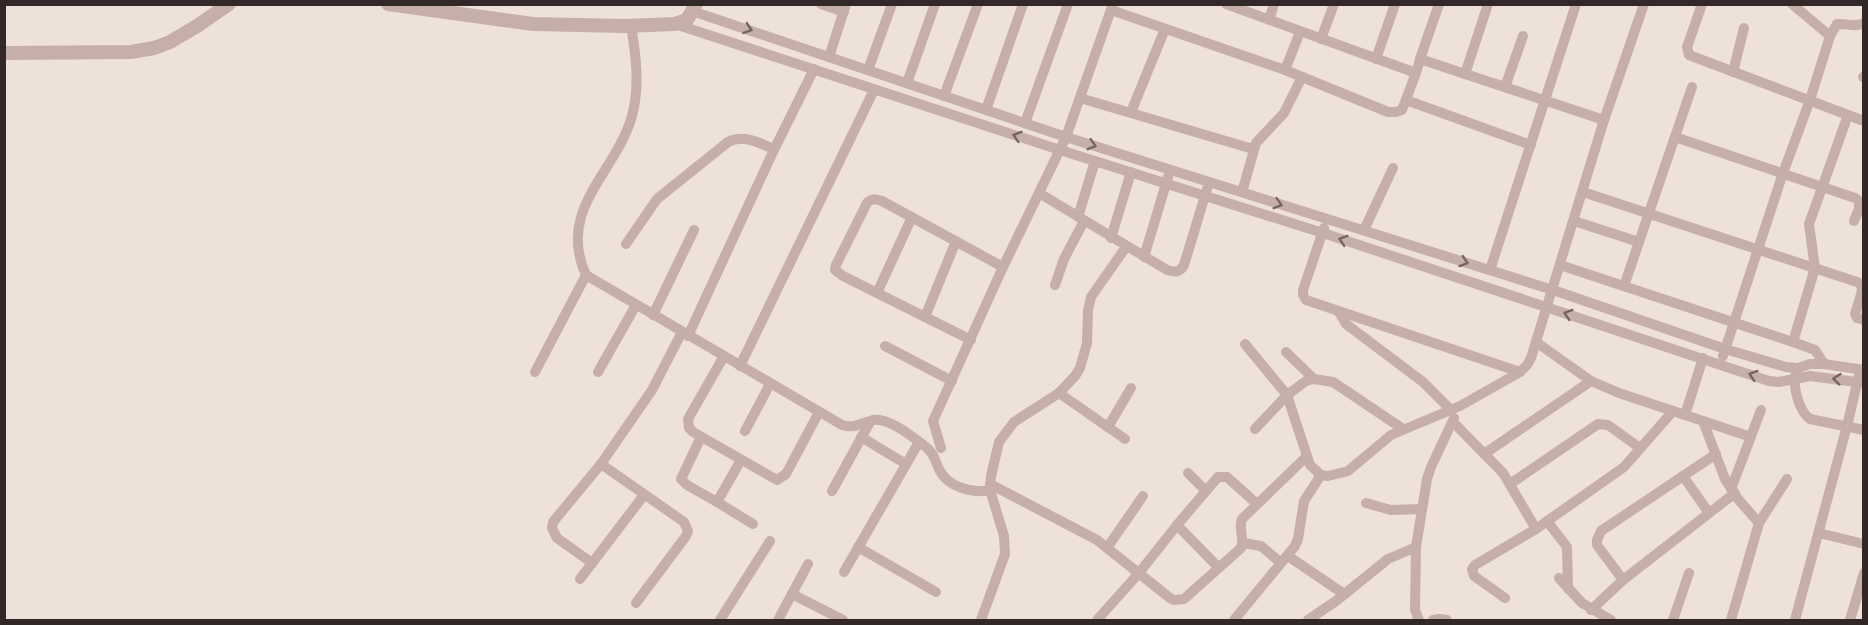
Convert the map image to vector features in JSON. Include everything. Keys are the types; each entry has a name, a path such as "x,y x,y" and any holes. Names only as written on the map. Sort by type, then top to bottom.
{"street":[{"path":"4,53 131,52 154,48 197,26 229,4"},
{"path":"388,4 475,10 533,24 675,24 687,20 694,8 829,57 1066,137 1553,290 1725,349 1786,367 1798,368 1810,364 1824,364 1862,370 1795,621"},
{"path":"821,4 845,8 829,57"},
{"path":"868,70 892,4"},
{"path":"907,83 935,4"},
{"path":"944,96 978,4"},
{"path":"986,110 1023,4"},
{"path":"1025,123 1068,4"},
{"path":"1226,4 1416,73"},
{"path":"1269,20 1274,4"},
{"path":"1321,39 1334,4"},
{"path":"1376,59 1395,4"},
{"path":"941,448 933,421 1066,137 1112,7 1165,29 1285,70 1388,111 1396,112 1402,110 1406,100 1439,4"},
{"path":"1465,74 1488,4"},
{"path":"1490,270 1576,4"},
{"path":"1245,344 1287,395 1306,457 1314,470 1321,475 1336,476 1348,471 1384,439 1456,408 1520,372 1531,358 1582,192 1644,4"},
{"path":"1702,4 1687,51 1689,55 1863,121"},
{"path":"1792,4 1830,36"},
{"path":"675,24 1779,382 1810,376 1860,382"},
{"path":"1720,364 1830,36 1837,24 1861,26"},
{"path":"631,25 637,84 632,115 625,135 582,212 578,226 577,249 579,261 586,275 770,384 848,427 882,420 890,423 932,452 940,472 952,483 969,490 983,492 990,487"},
{"path":"1733,72 1744,28"},
{"path":"1131,112 1165,29"},
{"path":"1285,70 1300,32"},
{"path":"1505,87 1523,36"},
{"path":"1420,59 1605,120"},
{"path":"592,563 557,538 552,528 553,522 601,464 652,390 685,334 814,69"},
{"path":"1242,192 1253,149 1259,138 1284,112 1302,77"},
{"path":"1624,286 1692,87"},
{"path":"740,366 874,90"},
{"path":"1080,98 1253,149"},
{"path":"1406,100 1531,145"},
{"path":"1793,342 1815,268 1809,225 1848,115"},
{"path":"1675,137 1858,201 1859,210 1854,221"},
{"path":"626,244 657,199 728,142 743,138 774,149"},
{"path":"1055,285 1081,219 1095,161"},
{"path":"1370,249 1369,232 1393,168"},
{"path":"1144,257 1170,170"},
{"path":"1111,238 1131,172"},
{"path":"1039,193 1126,247 1167,270 1178,272 1182,270 1209,182"},
{"path":"1582,192 1861,284 1862,291 1855,314 1857,318 1863,320"},
{"path":"971,340 837,273 836,265 871,199 882,201 1004,267"},
{"path":"877,293 912,217"},
{"path":"1327,219 1303,290 1303,295 1310,302 1520,372"},
{"path":"1574,222 1639,242"},
{"path":"653,315 694,230"},
{"path":"925,317 956,241"},
{"path":"981,621 1005,554 1004,536 990,487 995,453 1006,431 1025,413 1059,393 1080,368 1088,333 1088,310 1091,297 1126,247"},
{"path":"1414,263 1419,248"},
{"path":"1560,265 1815,350 1824,364"},
{"path":"535,372 586,275"},
{"path":"1500,292 1506,276"},
{"path":"598,372 636,305"},
{"path":"1339,312 1346,324 1456,408"},
{"path":"1536,342 1591,381 1619,393 1751,437"},
{"path":"885,346 952,381"},
{"path":"1286,352 1314,379"},
{"path":"724,356 688,419 689,428 701,437 777,480 786,474 819,412"},
{"path":"1685,415 1703,358"},
{"path":"1798,368 1794,380 1802,410 1806,416 1863,430"},
{"path":"1255,429 1287,395 1306,381 1314,379 1333,382 1403,429"},
{"path":"1484,454 1591,381"},
{"path":"745,430 770,384"},
{"path":"1108,427 1131,388"},
{"path":"1059,393 1125,439"},
{"path":"1419,621 1416,610 1416,547 1422,509 1431,466 1453,422 1456,408"},
{"path":"1591,610 1623,580 1709,513 1733,491 1761,410"},
{"path":"1505,598 1474,576 1472,568 1536,529 1615,474 1674,411"},
{"path":"1703,421 1725,479 1759,523"},
{"path":"832,491 870,422"},
{"path":"1453,422 1503,473 1536,529"},
{"path":"1510,484 1598,424 1608,425 1640,448"},
{"path":"701,437 681,478 687,485 753,524"},
{"path":"861,437 906,464"},
{"path":"844,572 919,442"},
{"path":"1623,580 1597,545 1601,531 1716,454"},
{"path":"990,487 1088,535 1170,598 1179,600 1184,599 1241,548 1243,543 1239,531 1242,519 1306,457"},
{"path":"717,502 741,460"},
{"path":"601,464 684,522 688,531 636,603"},
{"path":"1188,473 1206,491"},
{"path":"1234,621 1285,560 1298,539 1304,501 1321,475"},
{"path":"1683,476 1709,513"},
{"path":"1097,621 1218,477 1227,477 1257,504"},
{"path":"1731,621 1759,523 1787,479"},
{"path":"580,579 644,495"},
{"path":"1107,548 1143,496"},
{"path":"1366,503 1391,510 1422,509"},
{"path":"1547,520 1567,547 1568,588"},
{"path":"1177,525 1219,568"},
{"path":"1819,532 1863,543"},
{"path":"720,621 770,541"},
{"path":"1243,543 1261,546 1344,594"},
{"path":"858,547 936,592"},
{"path":"1308,621 1388,559 1416,547"},
{"path":"777,621 808,564"},
{"path":"1673,621 1689,573"},
{"path":"1850,621 1863,573"},
{"path":"1558,578 1582,603 1611,621"},
{"path":"792,594 843,621"},
{"path":"1433,621 1440,619 1447,621"}]}
